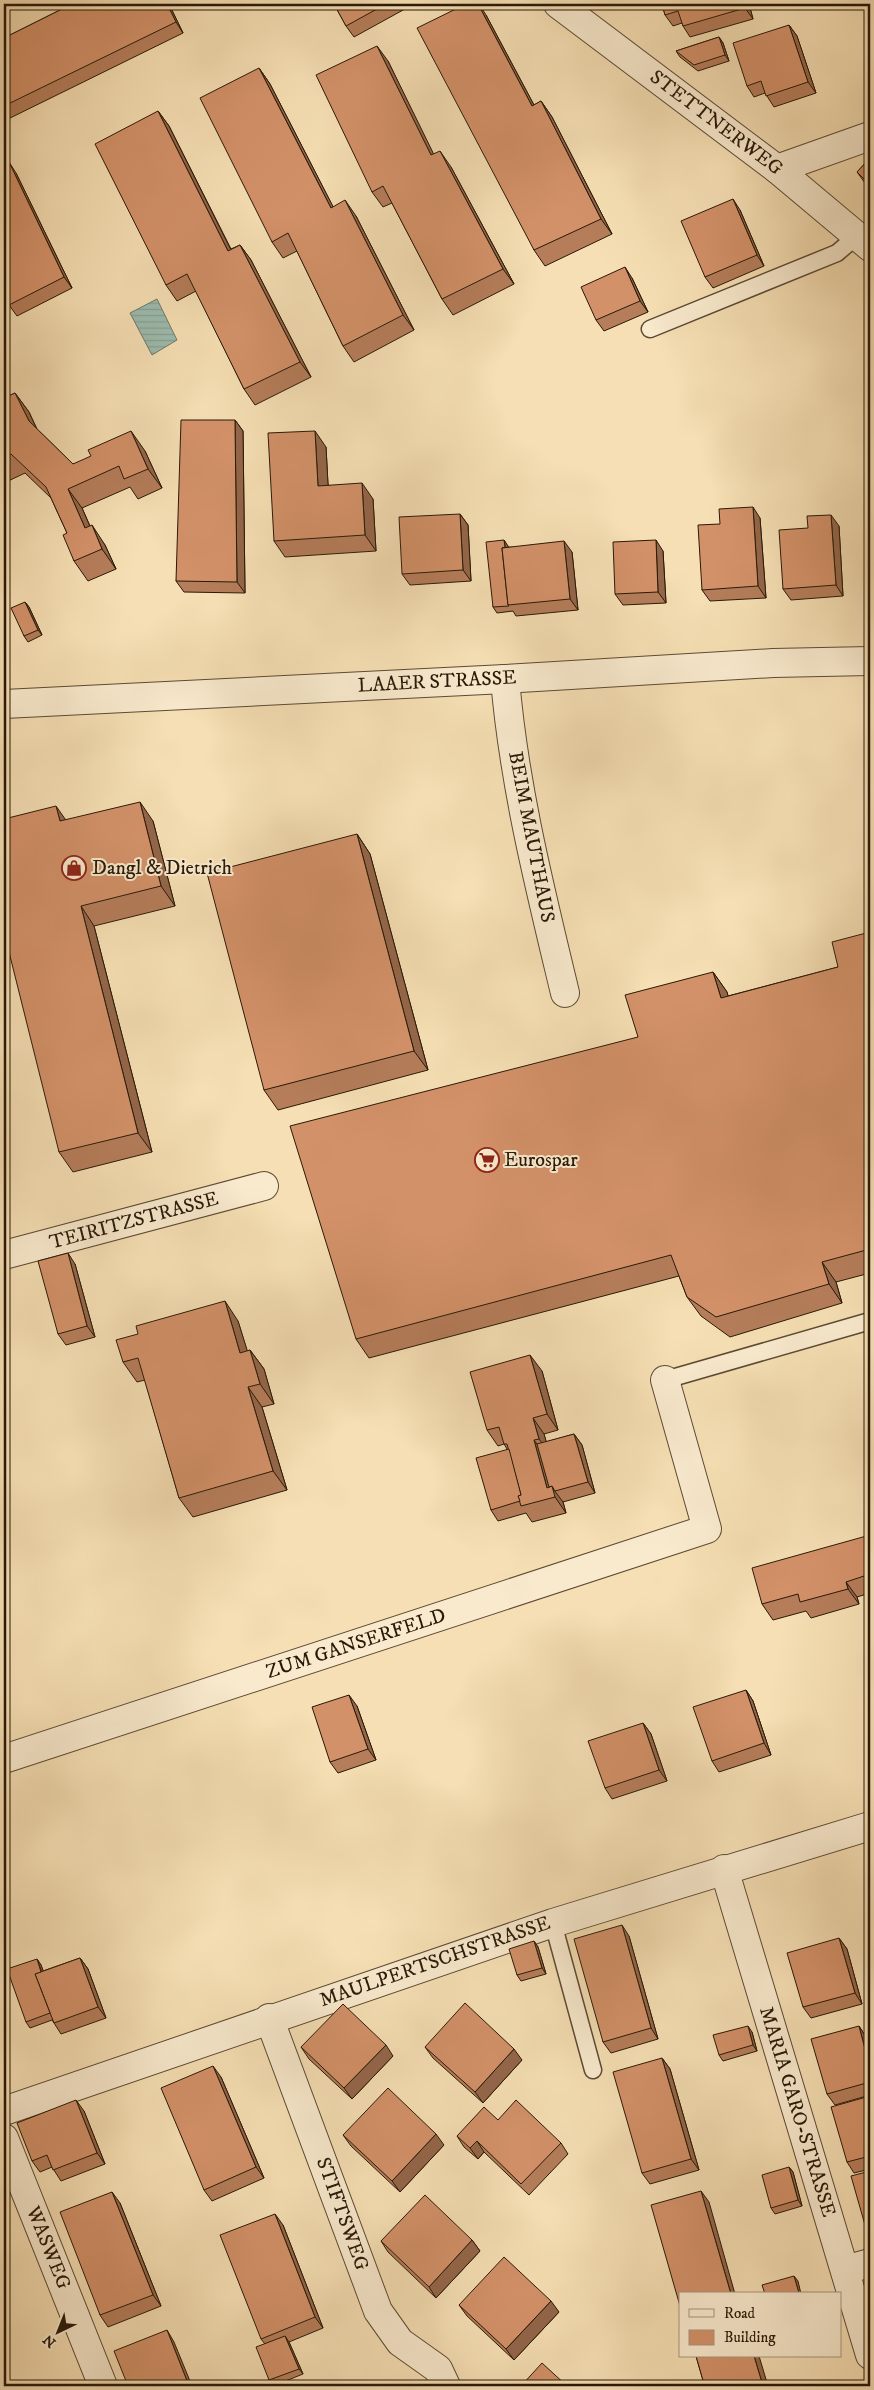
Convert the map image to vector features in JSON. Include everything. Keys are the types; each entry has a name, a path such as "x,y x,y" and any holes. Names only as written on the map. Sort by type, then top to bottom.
{"street":[{"name":"STETTNERWEG","path":"558,4 777,169 864,241"},
{"path":"777,169 870,136"},
{"name":"LAAER STRASSE","path":"4,704 505,679 773,663 870,661"},
{"name":"BEIM MAUTHAUS","path":"505,679 518,788 565,993"},
{"name":"TEIRITZSTRASSE","path":"4,1255 264,1186"},
{"name":"ZUM GANSERFELD","path":"4,1759 707,1529 665,1380"},
{"name":"MAULPERTSCHSTRASSE","path":"4,2111 269,2018 553,1922 870,1826"},
{"name":"MARIA GARO-STRASSE","path":"724,1870 870,2355"},
{"name":"STIFTSWEG","path":"269,2018 378,2311 400,2342 438,2369 446,2386"},
{"name":"WASWEG","path":"4,2138 103,2386"},
{"path":"845,2270 870,2262"}],"lane":[{"path":"650,329 864,241"},
{"path":"665,1380 870,1321"},
{"path":"553,1922 594,2070"}],"shaded area":[{"path":"157,299 177,340 152,355 130,313"}],"building":[{"path":"72,4 167,4 176,22 4,106 4,38"},
{"path":"334,4 386,4 346,26"},
{"path":"466,4 478,4 532,106 541,101 601,219 534,250 417,28"},
{"path":"662,4 744,4 745,8 683,26 678,11 665,15"},
{"path":"789,25 808,82 766,96 761,81 747,86 733,43"},
{"path":"719,37 725,55 694,65 676,51"},
{"path":"377,46 431,155 440,151 503,269 442,299 383,186 372,192 316,75"},
{"path":"259,68 331,208 345,200 403,315 343,346 288,233 272,242 200,98"},
{"path":"158,111 228,251 240,245 300,362 244,389 187,274 166,285 95,144"},
{"path":"870,158 870,185 857,172"},
{"path":"9,162 64,277 9,305 4,294 4,165"},
{"path":"733,199 757,255 705,277 681,221"},
{"path":"625,267 640,301 596,320 581,287"},
{"path":"15,393 29,421 73,464 91,456 88,450 131,431 148,469 124,479 119,466 68,489 85,528 92,525 102,549 74,561 63,535 67,533 46,487 11,454 4,457 4,398"},
{"path":"181,420 235,420 237,582 176,581"},
{"path":"315,431 318,486 362,483 365,535 274,541 268,433"},
{"path":"753,507 758,586 702,590 698,525 720,524 719,509"},
{"path":"460,514 463,570 402,574 399,517"},
{"path":"831,515 836,585 783,589 779,530 808,528 807,516"},
{"path":"504,540 505,547 502,548 509,606 493,607 486,542"},
{"path":"656,540 658,592 615,594 613,542"},
{"path":"564,541 570,599 508,605 502,548"},
{"path":"25,602 38,630 24,636 11,608"},
{"path":"140,802 161,886 81,906 138,1133 59,1152 4,932 4,819 56,806 60,821"},
{"path":"357,834 414,1051 264,1090 207,873"},
{"path":"870,932 870,1249 822,1262 829,1284 716,1317 687,1297 671,1255 356,1339 290,1126 638,1037 625,995 713,972 721,998 838,967 832,942"},
{"path":"68,1253 87,1326 58,1334 38,1261"},
{"path":"225,1301 240,1353 250,1350 260,1384 248,1387 273,1471 179,1498 138,1358 123,1362 116,1340 138,1334 136,1326"},
{"path":"530,1355 547,1414 533,1418 539,1439 534,1440 547,1488 552,1486 555,1497 521,1506 518,1496 521,1495 507,1444 504,1444 499,1427 487,1430 470,1372"},
{"path":"574,1434 588,1482 555,1491 552,1486 549,1487 537,1444"},
{"path":"509,1449 521,1495 518,1496 520,1501 491,1510 476,1458"},
{"path":"870,1535 870,1574 846,1582 848,1589 800,1602 798,1594 762,1604 752,1568"},
{"path":"746,1690 764,1743 712,1761 693,1707"},
{"path":"349,1695 368,1749 330,1762 312,1707"},
{"path":"643,1723 659,1770 605,1788 588,1741"},
{"path":"622,1925 651,2028 603,2042 574,1939"},
{"path":"839,1938 855,1993 803,2007 787,1953"},
{"path":"534,1941 542,1968 517,1975 509,1949"},
{"path":"80,1958 98,2007 54,2023 35,1974"},
{"path":"37,1959 41,1972 35,1974 50,2013 26,2022 7,1969"},
{"path":"465,2003 514,2049 475,2092 425,2047"},
{"path":"343,2004 386,2045 344,2088 301,2047"},
{"path":"748,2026 753,2045 719,2055 713,2035"},
{"path":"859,2026 870,2068 870,2082 827,2094 811,2039"},
{"path":"662,2058 691,2159 642,2173 613,2072"},
{"path":"213,2066 256,2167 204,2190 161,2088"},
{"path":"388,2088 436,2134 392,2181 343,2135"},
{"path":"870,2096 870,2156 847,2162 831,2107"},
{"path":"76,2100 97,2153 53,2170 47,2155 32,2161 17,2123"},
{"path":"516,2100 561,2143 521,2184 477,2141 470,2148 457,2136 484,2107 498,2120"},
{"path":"789,2167 798,2200 771,2208 762,2175"},
{"path":"870,2171 870,2231 867,2232 851,2176"},
{"path":"701,2191 730,2292 679,2292 679,2303 651,2205"},
{"path":"112,2192 153,2295 100,2315 60,2212"},
{"path":"425,2195 472,2240 429,2287 381,2241"},
{"path":"275,2214 315,2317 261,2339 220,2235"},
{"path":"504,2257 551,2301 506,2349 459,2305"},
{"path":"794,2276 799,2292 764,2292 762,2285"},
{"path":"167,2330 189,2386 128,2386 114,2351"},
{"path":"285,2336 299,2369 269,2380 256,2347"},
{"path":"697,2358 755,2358 763,2386 711,2386 710,2382 704,2384"},
{"path":"542,2363 567,2386 521,2386"}],"place":[{"name":"Dangl & Dietrich","path":"74,868"},
{"name":"Eurospar","path":"487,1160"}]}
